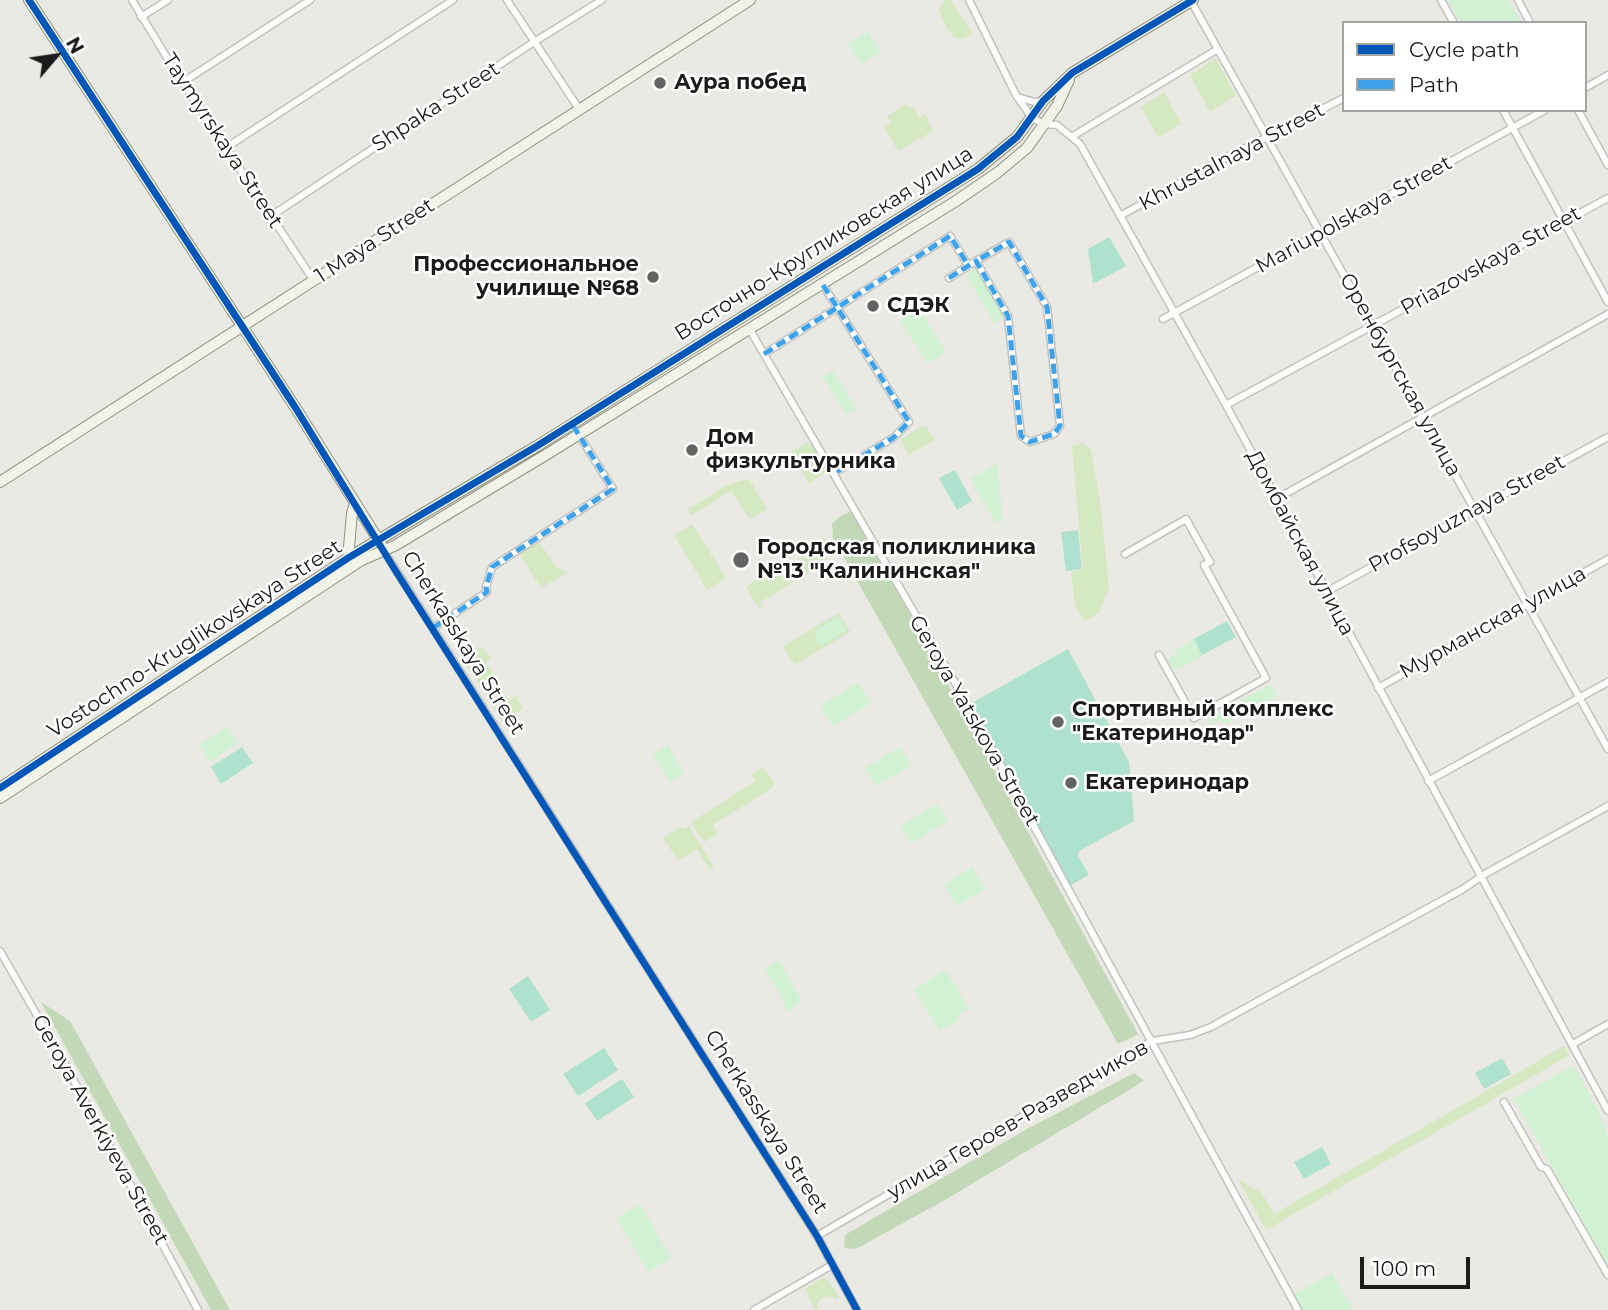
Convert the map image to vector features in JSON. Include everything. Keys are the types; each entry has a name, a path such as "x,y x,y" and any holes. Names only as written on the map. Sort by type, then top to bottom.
{"street":[{"name":"Cherkasskaya Street","path":"29,0 379,540 817,1236 857,1310"},
{"name":"Taymyrskaya Street","path":"132,0 314,281"},
{"path":"141,17 168,0"},
{"path":"183,82 310,0"},
{"path":"227,147 453,0"},
{"path":"507,0 579,109"},
{"name":"Shpaka Street","path":"271,216 601,0"},
{"name":"1 Maya Street","path":"0,482 750,0"},
{"path":"969,0 1016,94 1032,118 1044,124 1057,125 1073,136 1219,49"},
{"path":"1441,0 1453,21"},
{"name":"Оренбургская улица","path":"1192,1 1608,748"},
{"name":"Восточно-Кругликовская улица","path":"572,424 978,169 1017,137 1043,101 1073,74 1192,1"},
{"path":"1520,1 1529,21"},
{"name":"Восточно-Кругликовская улица","path":"986,181 1027,148 1057,106 1073,74"},
{"path":"1587,87 1608,75"},
{"path":"1016,94 1025,101 1043,101"},
{"name":"Khrustalnaya Street","path":"1120,216 1210,166 1342,99"},
{"path":"1504,112 1608,302"},
{"name":"Mariupolskaya Street","path":"1163,318 1541,112"},
{"path":"1579,112 1608,165"},
{"name":"Домбайская улица","path":"1073,136 1080,144 1226,405 1608,1111"},
{"path":"978,169 986,181"},
{"name":"Vostochno-Kruglikovskaya Street","path":"0,798 360,561 384,551 579,435 986,181"},
{"name":"Priazovskaya Street","path":"1226,405 1608,198"},
{"path":"764,354 950,236 968,265"},
{"path":"948,278 968,265 1009,242 1047,307 1060,426 1054,434 1037,442 1030,442 1021,436 1008,316 976,261"},
{"path":"823,285 909,422 893,438 834,473"},
{"path":"1276,499 1608,314"},
{"name":"Geroya Yatskova Street","path":"750,330 965,700 1298,1310"},
{"path":"433,628 487,592 485,587 492,567 613,489 572,424"},
{"name":"Vostochno-Kruglikovskaya Street","path":"0,788 348,558 572,424"},
{"name":"Profsoyuznaya Street","path":"1326,592 1608,437"},
{"path":"348,558 355,504"},
{"path":"1125,554 1186,519 1210,562 1204,565 1266,678 1194,718 1159,655"},
{"name":"Мурманская улица","path":"1378,688 1608,559"},
{"path":"1428,781 1608,682"},
{"name":"улица Героев-Разведчиков","path":"817,1236 1152,1041 1190,1035 1211,1027 1608,806"},
{"name":"Geroya Averkiyeva Street","path":"0,951 80,1091 198,1310"},
{"path":"1573,1044 1608,1024"},
{"path":"1504,1102 1541,1167 1548,1169 1608,1275"},
{"path":"754,1310 832,1265"}],"green space":[{"path":"944,0 950,0 972,33 964,39 955,38 947,29 939,10"},
{"path":"1448,0 1508,0 1520,21 1460,21"},
{"path":"868,32 880,52 861,64 848,44"},
{"path":"1216,58 1236,96 1210,112 1190,75"},
{"path":"1164,92 1181,124 1158,137 1141,107"},
{"path":"906,104 909,108 913,106 919,118 926,114 933,131 898,151 884,127 891,123 887,116"},
{"path":"1109,237 1126,266 1093,284 1088,249"},
{"path":"977,268 1005,317 994,323 966,274"},
{"path":"919,309 946,352 927,363 900,320"},
{"path":"833,371 856,409 846,414 823,377"},
{"path":"926,426 935,440 908,455 901,439"},
{"path":"806,443 813,444 826,466 825,473 809,483 791,452"},
{"path":"1083,443 1091,450 1101,508 1109,589 1099,613 1084,621 1075,605 1071,572 1083,569 1072,446"},
{"path":"997,464 1003,519 996,523 971,479"},
{"path":"955,470 972,501 957,510 939,478"},
{"path":"749,479 767,509 749,518 731,491 691,516 688,509 727,485"},
{"path":"853,510 1138,1034 1118,1044 833,538 832,524"},
{"path":"692,524 726,578 707,590 674,535"},
{"path":"1078,530 1082,569 1066,571 1061,532"},
{"path":"822,539 826,539 826,567 822,564 761,602 762,606 759,608 747,586 774,568 780,571 822,544"},
{"path":"537,542 557,568 568,572 541,588 519,553"},
{"path":"839,613 850,632 794,665 783,646"},
{"path":"838,616 847,630 821,646 813,632"},
{"path":"1227,621 1236,637 1202,655 1194,639"},
{"path":"1194,639 1203,656 1174,670 1168,659 1177,654 1176,650"},
{"path":"481,648 485,649 491,658 486,662 509,700 516,696 523,708 507,718 509,723 503,722 463,660"},
{"name":"Екатеринодар","path":"1068,649 1129,762 1134,821 1079,851 1078,856 1089,875 1067,887 968,705"},
{"path":"858,683 871,703 833,726 820,706"},
{"path":"1271,684 1277,696 1225,724 1221,719 1210,725 1207,719"},
{"path":"227,727 238,743 210,761 199,745"},
{"path":"668,745 684,773 670,782 653,754"},
{"path":"242,747 253,763 221,784 211,767"},
{"path":"900,747 911,766 876,786 865,768"},
{"path":"763,767 774,783 772,788 713,825 718,834 704,842 691,822 756,781 752,774"},
{"path":"937,804 948,821 911,843 901,826"},
{"path":"689,826 714,867 710,870 697,849 678,860 663,838 680,827 684,829"},
{"path":"972,867 985,889 957,906 944,885"},
{"path":"779,961 802,1001 786,1012 785,1003 765,969"},
{"path":"945,970 969,1009 957,1016 958,1020 940,1031 914,990"},
{"path":"528,976 550,1010 531,1022 509,989"},
{"path":"41,1002 70,1021 230,1310 211,1310"},
{"path":"1564,1046 1570,1055 1266,1230 1238,1179 1262,1193 1274,1214"},
{"path":"604,1048 618,1070 578,1096 563,1074"},
{"path":"1502,1058 1511,1074 1484,1089 1475,1073"},
{"path":"1574,1065 1608,1136 1608,1266 1514,1099"},
{"path":"1134,1073 1144,1081 945,1200 856,1249 844,1248 845,1235 1027,1129"},
{"path":"622,1079 634,1097 597,1121 585,1103"},
{"path":"1322,1147 1331,1164 1304,1179 1294,1162"},
{"path":"640,1204 671,1258 648,1272 617,1218"},
{"path":"1332,1273 1353,1310 1300,1310 1294,1295"},
{"path":"823,1278 829,1280 839,1299 825,1296 815,1310 805,1289"}],"marked path":[{"path":"764,354 950,236 968,265"},
{"path":"949,278 976,261 1008,316 1021,436 1030,442 1054,434 1060,426 1047,307 1009,242 976,261"},
{"path":"823,285 909,422 893,438 834,473"},
{"path":"433,628 487,592 492,567 613,489 572,424"}],"cycle path":[{"path":"29,0 295,407 397,573 817,1236 857,1310"},
{"path":"0,788 348,558 537,446 978,169 1017,137 1043,101 1072,73 1193,0"}],"place":[{"name":"Аура побед","path":"660,83"},
{"name":"Профессиональное училище №68","path":"653,277"},
{"name":"СДЭК","path":"873,306"},
{"name":"Дом физкультурника","path":"692,450"},
{"name":"Городская поликлиника №13 \"Калининская\"","path":"741,560"},
{"name":"Спортивный комплекс \"Екатеринодар\"","path":"1058,722"},
{"name":"Екатеринодар","path":"1071,783"}]}
